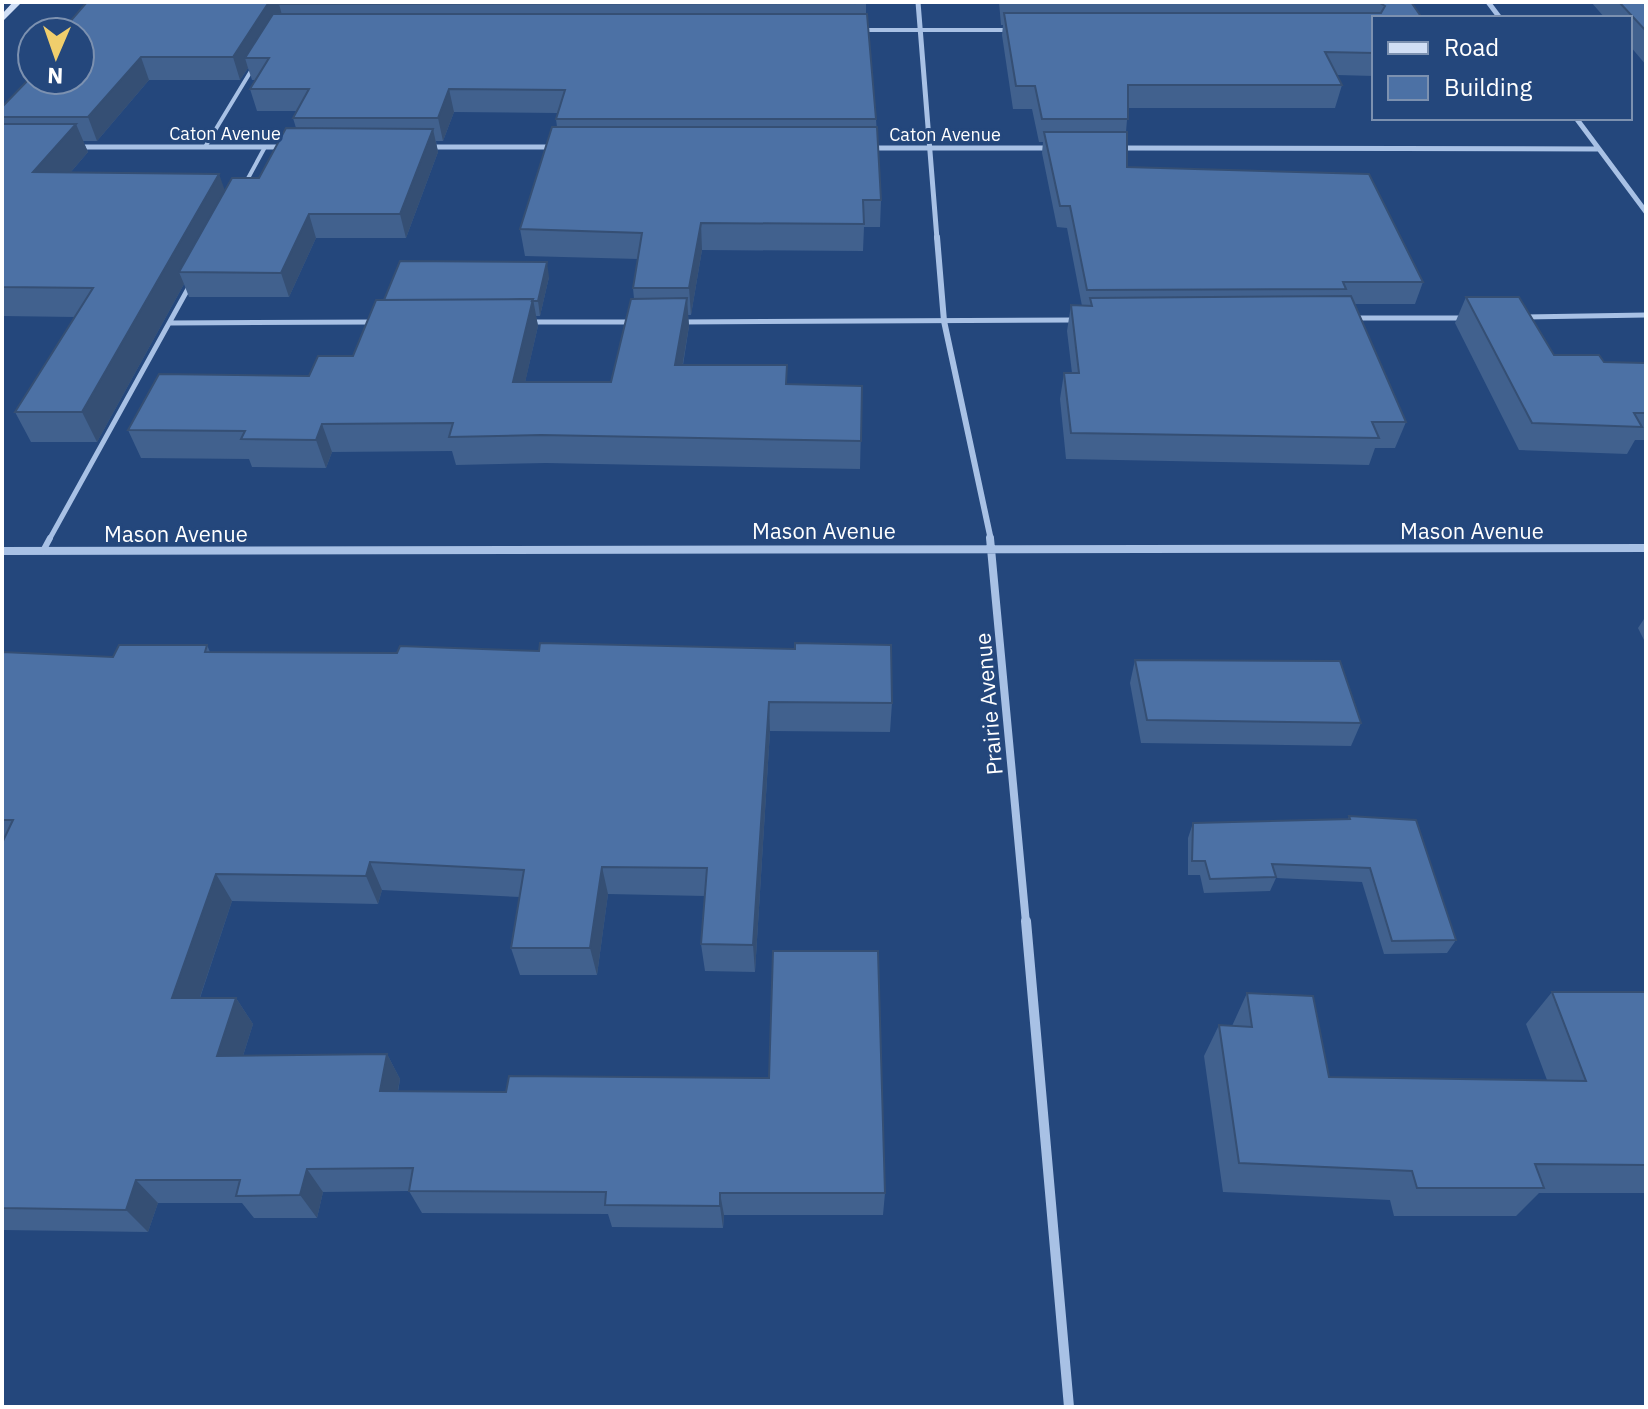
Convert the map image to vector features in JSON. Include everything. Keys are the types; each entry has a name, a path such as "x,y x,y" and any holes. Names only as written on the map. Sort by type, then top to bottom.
{"main road":[{"path":"2,19 18,2"}],"street":[{"name":"Prairie Avenue","path":"918,2 944,321 992,547 1069,1407"},
{"path":"1577,120 1646,212"},
{"name":"Caton Avenue","path":"65,147 297,147"},
{"path":"423,147 565,147"},
{"name":"Caton Avenue","path":"865,148 1056,148"},
{"path":"1104,148 1599,149"},
{"name":"Mason Avenue","path":"2,551 1646,548"}],"lane":[{"path":"856,30 1013,30"},
{"path":"205,147 260,57"},
{"path":"243,187 265,147"},
{"path":"43,551 192,282"},
{"path":"1514,317 1646,315"},
{"path":"1340,318 1467,318"},
{"path":"675,322 1087,320"},
{"path":"170,323 375,322"},
{"path":"517,322 644,322"}],"building":[{"path":"87,2 269,2 233,57 141,57 88,117 2,117 2,107 16,93 16,96 96,96 96,16 75,16"},
{"path":"866,2 866,3 279,4"},
{"path":"1411,2 1421,16 1372,16 1372,53 1325,52 1342,85 1128,85 1128,119 1042,119 1035,86 1016,86 1004,13 1381,13 1385,6 1380,3 1003,3"},
{"path":"1619,2 1646,2 1646,31"},
{"path":"273,14 867,14 876,119 556,119 565,90 449,89 438,118 293,118 309,89 250,89 269,58 245,58"},
{"path":"2,124 76,124 33,172 219,174 82,412 15,412 93,288 2,287"},
{"path":"552,127 877,127 881,200 863,200 864,224 701,223 689,288 633,288 642,233 520,229"},
{"path":"286,128 433,129 400,214 309,214 281,273 179,272 232,178 259,178"},
{"path":"1044,132 1127,132 1127,167 1369,174 1423,282 1343,282 1346,289 1087,290 1070,206 1060,206"},
{"path":"400,261 547,262 538,301 384,300"},
{"path":"1351,296 1406,422 1372,422 1379,438 1071,433 1064,373 1079,373 1071,305 1092,306 1090,298"},
{"path":"1466,297 1519,297 1554,355 1599,355 1604,362 1646,363 1646,413 1634,413 1642,427 1532,423"},
{"path":"687,298 675,365 787,365 786,384 862,386 861,441 541,435 449,437 453,423 322,424 316,440 241,439 245,431 128,430 159,374 309,376 318,356 353,356 376,300 533,299 513,382 611,382 631,299"},
{"path":"540,643 795,649 795,643 891,645 892,703 769,702 753,945 701,944 707,868 602,867 590,948 511,948 524,870 370,862 366,876 216,874 172,998 236,998 217,1056 387,1054 380,1091 506,1092 509,1076 769,1078 773,951 878,951 885,1193 720,1193 720,1206 605,1205 606,1192 409,1191 413,1168 307,1169 300,1195 236,1196 240,1180 136,1180 126,1210 2,1208 2,843 13,820 2,820 2,652 113,657 119,645 207,645 205,652 397,653 400,646 539,651"},
{"path":"1135,660 1340,661 1361,723 1147,720"},
{"path":"1349,816 1416,820 1456,940 1392,941 1370,868 1272,864 1276,877 1210,879 1205,861 1192,861 1193,823 1350,819"},
{"path":"1552,992 1646,992 1646,1165 1535,1164 1544,1188 1417,1188 1412,1171 1239,1163 1219,1025 1252,1027 1247,993 1313,996 1329,1077 1586,1081"}]}
